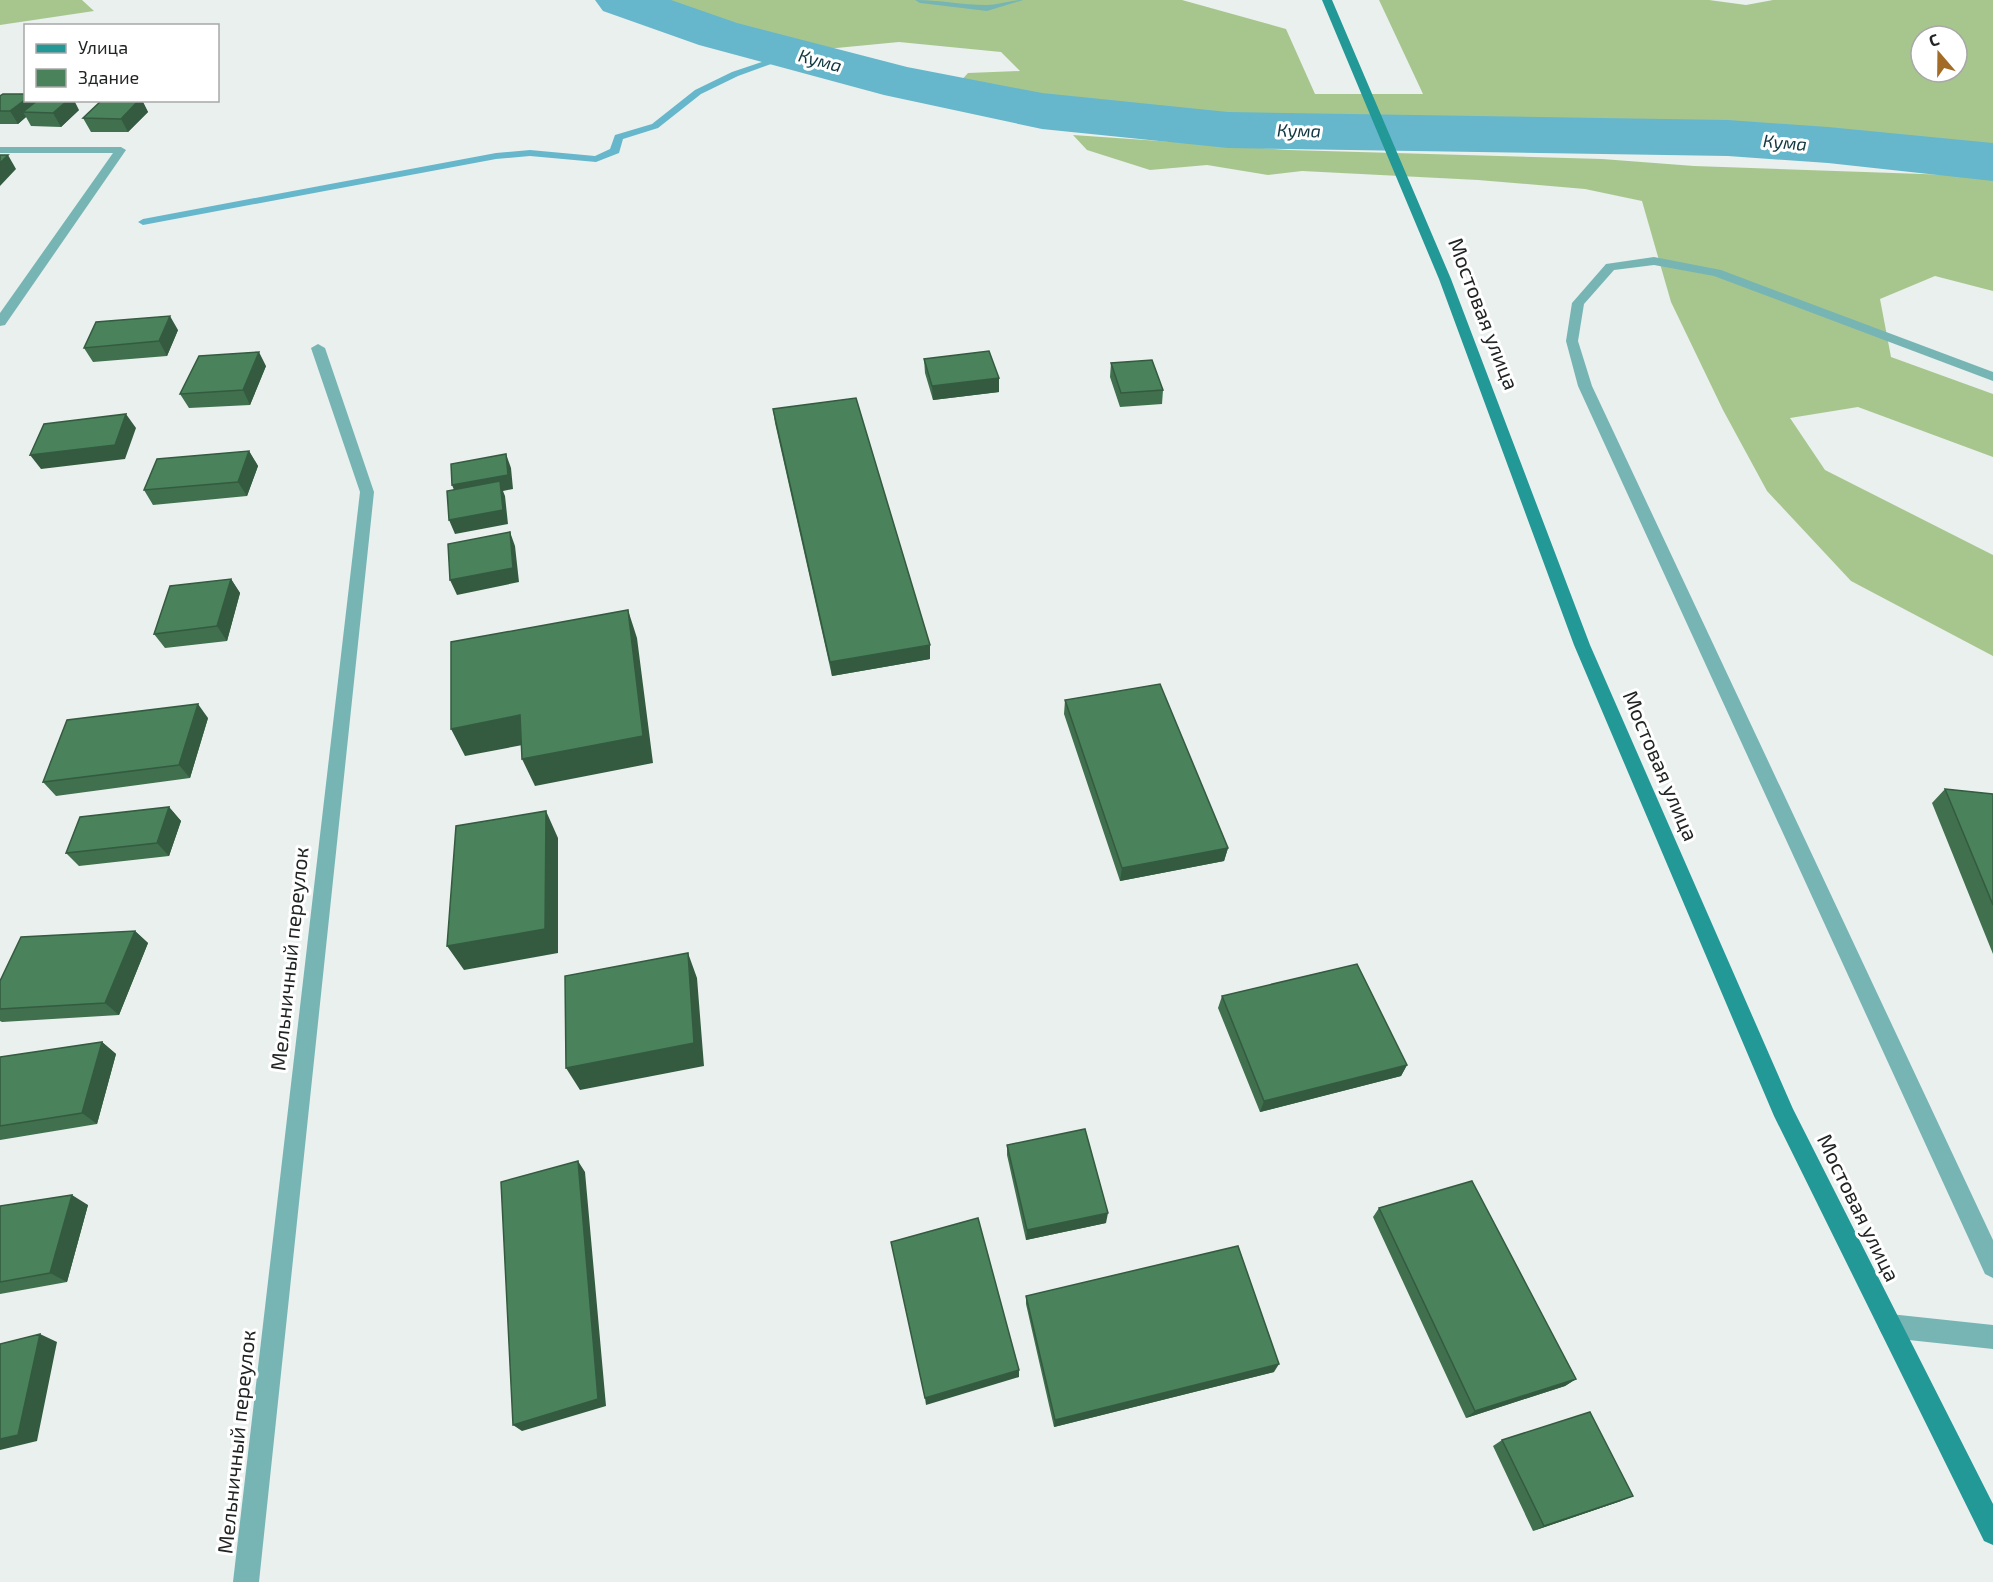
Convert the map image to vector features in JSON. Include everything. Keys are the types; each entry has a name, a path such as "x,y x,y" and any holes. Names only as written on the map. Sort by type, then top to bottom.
{"main road":[{"name":"Мостовая улица","path":"1327,0 1445,279 1582,645 1785,1116 1993,1532"}],"street":[{"path":"920,0 987,8 1018,0"},
{"path":"0,150 122,150 0,322"},
{"path":"1993,377 1717,273 1654,261 1610,267 1578,303 1572,341 1585,387 1993,1266"},
{"name":"Мельничный переулок","path":"246,1582 367,492 318,348"},
{"path":"1890,1326 1993,1337"}],"green space":[{"path":"0,0 82,0 94,11 0,25"},
{"path":"649,0 1182,0 1286,29 1315,94 1423,94 1379,0 1709,0 1746,5 1773,0 1993,0 1993,148 1980,145 1720,126 1493,127 1283,121 983,96 958,84 968,73 1020,71 1001,52 899,42 826,49 738,29"},
{"path":"1073,135 1289,150 1602,159 1694,166 1980,176 1993,179 1993,291 1935,276 1880,299 1891,357 1993,394 1993,457 1858,407 1790,418 1825,470 1993,555 1993,656 1851,581 1767,491 1723,410 1671,302 1642,201 1585,189 1478,180 1302,171 1268,175 1207,165 1150,170 1087,150"}],"building":[{"path":"24,94 24,100 10,111 0,111 0,96"},
{"path":"36,102 66,102 53,113 23,112"},
{"path":"100,102 137,102 121,119 83,118"},
{"path":"0,155 8,155 0,163"},
{"path":"170,316 159,341 84,348 96,322"},
{"path":"989,351 999,378 932,386 924,359"},
{"path":"259,352 243,390 180,394 199,356"},
{"path":"1152,360 1163,390 1121,393 1111,363"},
{"path":"856,398 930,645 830,662 773,409"},
{"path":"126,414 115,445 30,455 44,424"},
{"path":"249,451 238,482 144,490 157,459"},
{"path":"506,454 508,475 452,485 451,464"},
{"path":"500,481 503,510 449,520 447,491"},
{"path":"510,532 513,568 450,580 448,544"},
{"path":"231,579 217,626 154,634 170,586"},
{"path":"628,610 643,736 522,759 520,715 451,729 451,642"},
{"path":"1160,684 1228,848 1122,868 1065,700"},
{"path":"198,704 179,765 43,782 67,720"},
{"path":"1945,789 1993,794 1993,905"},
{"path":"169,807 157,843 66,853 80,817"},
{"path":"546,811 545,929 447,946 456,826"},
{"path":"135,931 105,1003 0,1009 0,981 21,937"},
{"path":"688,953 694,1043 566,1068 565,976"},
{"path":"1357,964 1407,1065 1264,1101 1222,996"},
{"path":"102,1042 82,1113 0,1126 0,1057"},
{"path":"1085,1129 1108,1213 1027,1230 1007,1145"},
{"path":"578,1161 598,1399 513,1425 501,1182"},
{"path":"1472,1181 1576,1379 1475,1411 1379,1208"},
{"path":"72,1195 50,1273 0,1282 0,1206"},
{"path":"978,1218 1019,1370 925,1398 891,1242"},
{"path":"1238,1246 1279,1364 1055,1420 1026,1296"},
{"path":"40,1334 18,1435 0,1439 0,1344"},
{"path":"1590,1412 1633,1496 1544,1526 1502,1440"}],"waterway":[{"name":"Кума","path":"621,0 718,34 904,83 1042,111 1228,130 1728,138 1828,145 1993,162"},
{"path":"143,222 496,156 530,153 596,159 615,151 618,137 635,130 655,126 698,92 735,74 795,54"}]}
